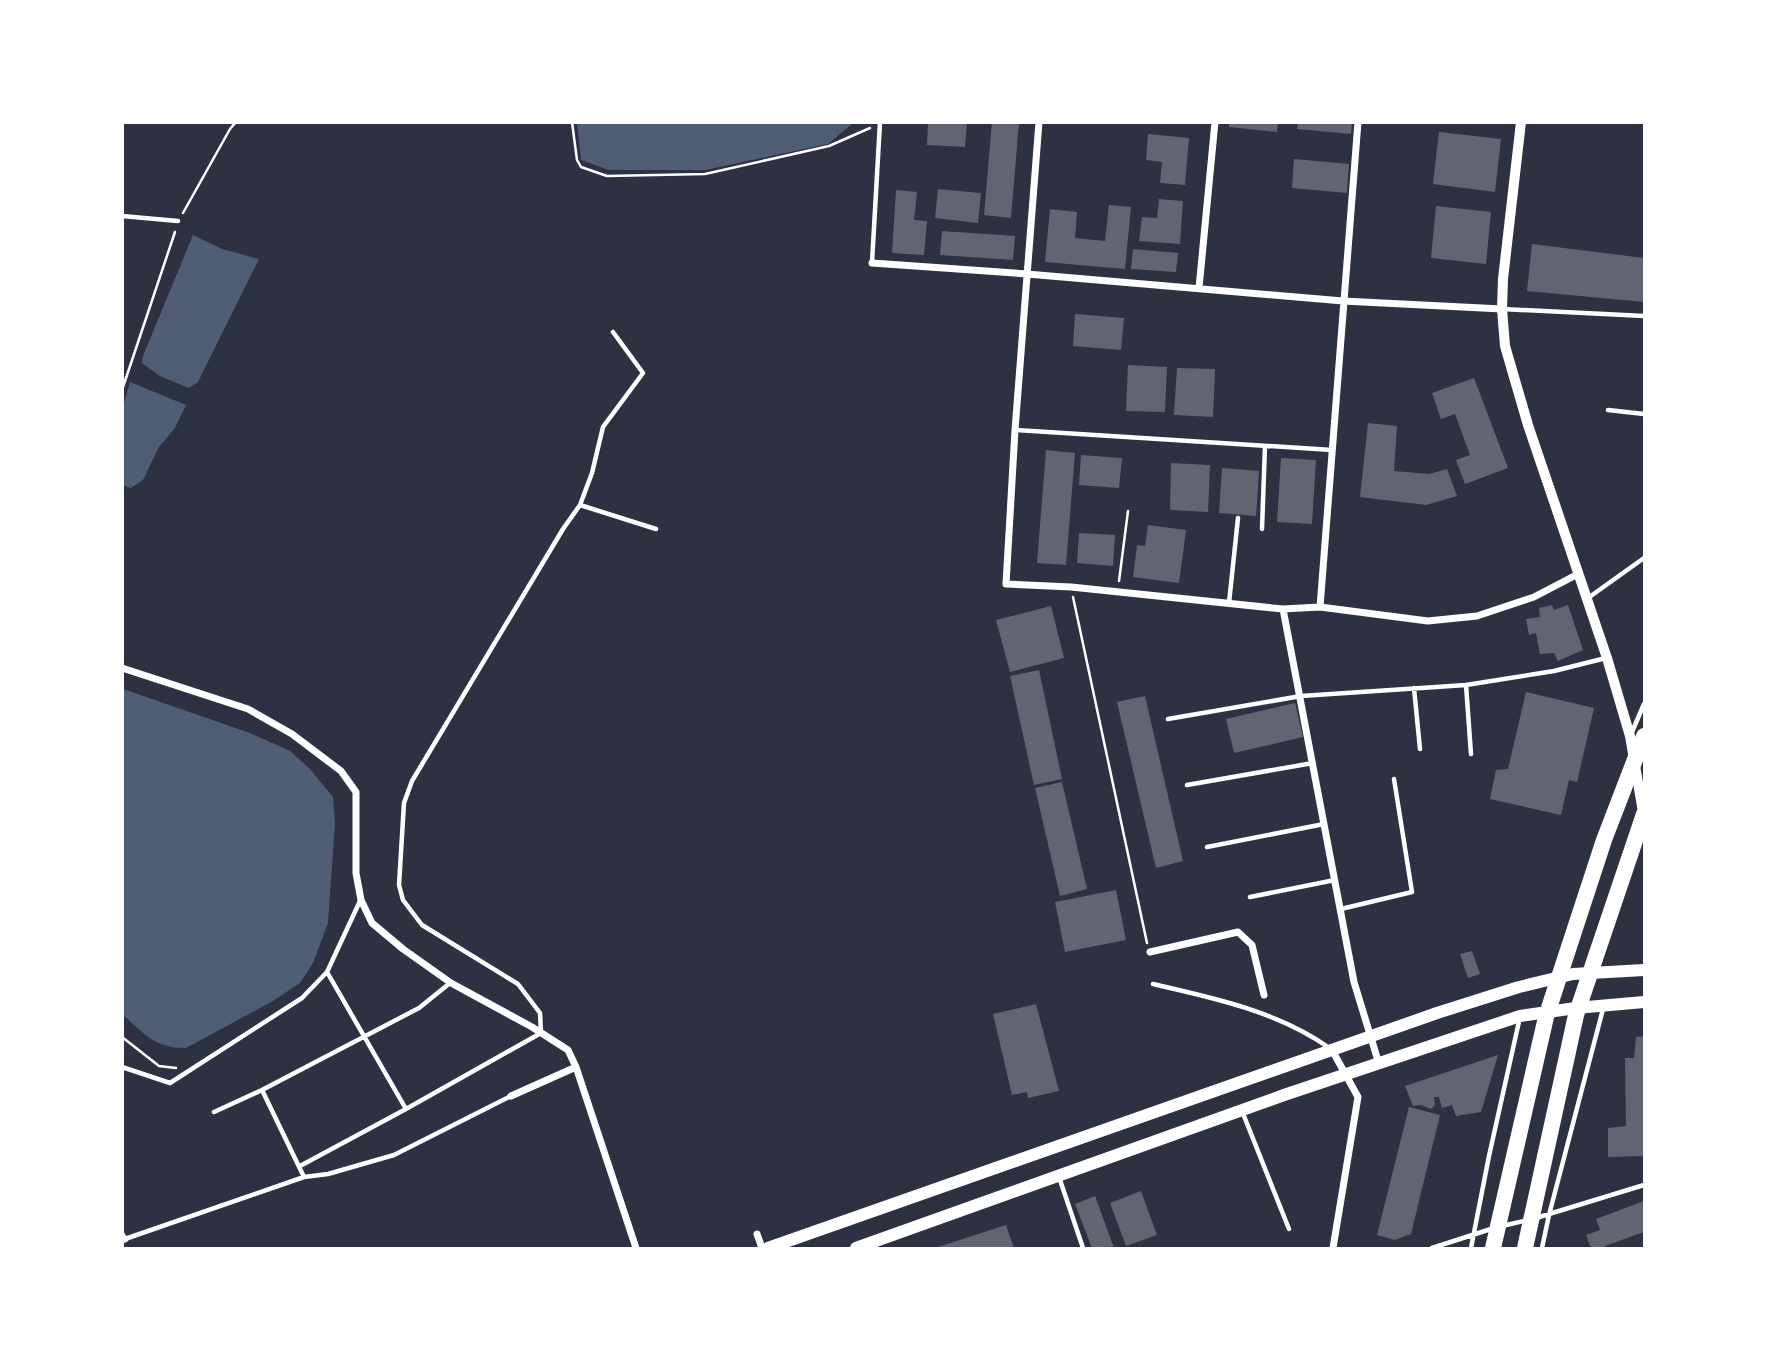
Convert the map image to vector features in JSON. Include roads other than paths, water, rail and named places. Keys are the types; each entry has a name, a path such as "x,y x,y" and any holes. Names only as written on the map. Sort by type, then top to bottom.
{"highway":[{"path":"1493,1248 1546,1017 1637,736"},
{"path":"1525,1248 1576,1015 1644,814"}],"main road":[{"path":"768,1248 1371,1036 1519,987 1573,974 1644,970"},
{"path":"856,1248 1242,1110 1520,1016 1644,1002"}],"street":[{"path":"1039,122 1006,584 1070,587 1283,608 1320,607 1428,621 1477,616 1534,597 1578,574"},
{"path":"1199,288 1215,122"},
{"path":"1320,607 1358,122"},
{"path":"1521,122 1503,279 1502,309 1506,346 1528,425 1578,574 1637,736 1644,820"},
{"path":"872,263 1343,301 1502,309"},
{"path":"1283,608 1354,982 1379,1064"},
{"path":"122,668 248,709 292,734 341,771 356,792 356,873 361,900 372,923 451,983 568,1050 636,1248"},
{"path":"1150,952 1238,932 1252,945 1264,995"},
{"path":"1332,1050 1358,1097 1334,1248"},
{"path":"510,1096 576,1067"},
{"path":"757,1234 762,1248"}],"lane":[{"path":"872,263 880,123"},
{"path":"122,216 178,221"},
{"path":"1502,309 1644,316"},
{"path":"300,1166 541,1033 540,1013 519,984 422,925 403,900 400,885 404,803 412,781 563,529 580,506 603,427 643,373 613,332"},
{"path":"1608,410 1644,414"},
{"path":"1015,430 1333,450"},
{"path":"1262,529 1265,446"},
{"path":"580,506 656,529"},
{"path":"1229,603 1238,518"},
{"path":"1587,598 1644,558"},
{"path":"1168,719 1301,696 1466,685 1555,671 1607,658"},
{"path":"1466,685 1471,754"},
{"path":"1414,688 1420,749"},
{"path":"1637,736 1644,704"},
{"path":"1187,785 1313,763"},
{"path":"1340,909 1412,892 1394,779"},
{"path":"1207,847 1324,824"},
{"path":"1250,897 1335,880"},
{"path":"122,1067 170,1083 302,998 327,972 361,900"},
{"path":"327,972 406,1109"},
{"path":"214,1112 419,1009 451,983"},
{"path":"1153,984 1230,1001 1305,1031 1332,1050"},
{"path":"1542,1248 1604,1005"},
{"path":"1471,1248 1520,1016"},
{"path":"262,1090 304,1177"},
{"path":"123,1237 304,1177 328,1174 394,1155 510,1096"},
{"path":"1242,1110 1289,1228"},
{"path":"1058,1176 1083,1248"},
{"path":"1432,1248 1474,1233 1549,1215 1644,1185"}],"water":[{"path":"577,122 853,123 828,144 705,170 609,170 581,160"},
{"path":"193,235 222,249 259,259 198,382 189,388 160,376 142,363"},
{"path":"130,382 186,405 175,428 159,447 143,480 131,488 122,485 123,407"},
{"path":"123,689 250,733 290,751 309,768 333,797 335,823 328,923 313,963 300,983 273,1001 186,1048 158,1043 123,1015"}]}
